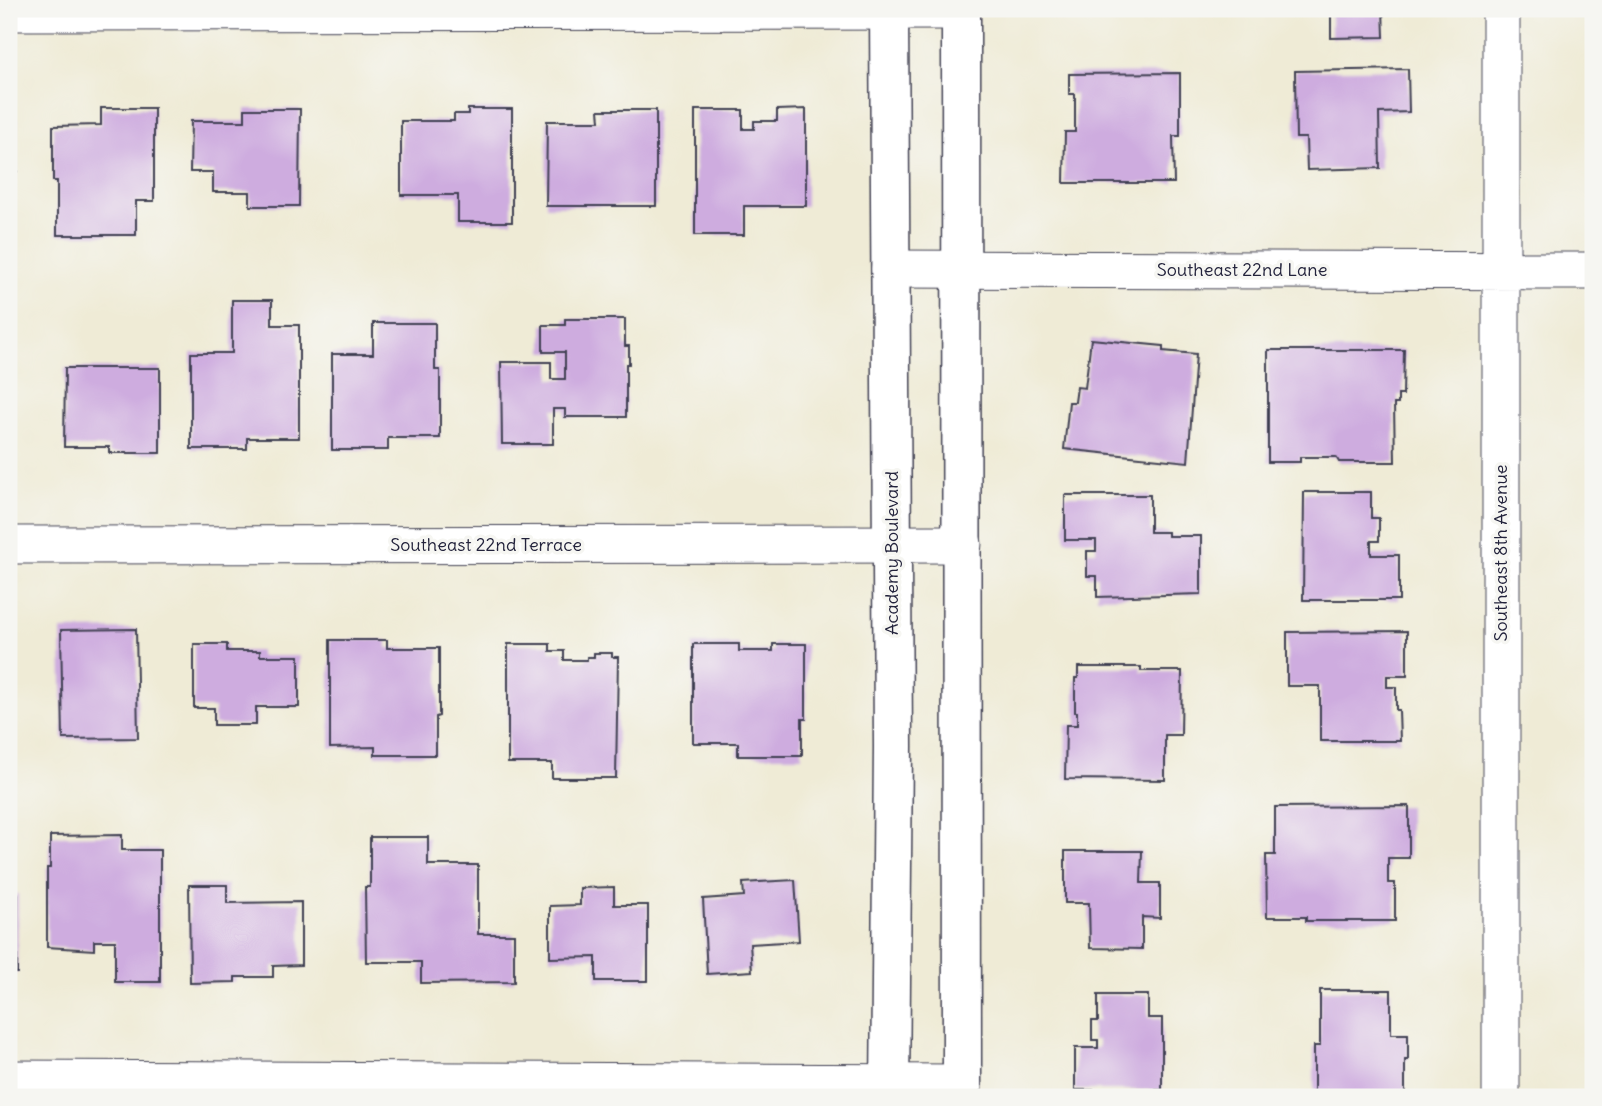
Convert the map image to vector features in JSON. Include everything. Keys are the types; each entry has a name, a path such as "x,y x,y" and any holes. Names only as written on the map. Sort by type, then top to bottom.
{"street":[{"name":"Southeast 8th Avenue","path":"1501,9 1501,1097"},
{"name":"Academy Boulevard","path":"889,10 893,746 890,1090"},
{"path":"9,12 961,10 963,544 962,1090 9,1079"},
{"name":"Southeast 22nd Lane","path":"890,269 1593,271"},
{"name":"Southeast 22nd Terrace","path":"9,545 963,544"}],"building":[{"path":"1331,9 1383,9 1384,37 1331,38"},
{"path":"1408,69 1409,112 1379,113 1380,168 1307,170 1306,138 1296,138 1295,71"},
{"path":"1180,73 1180,136 1173,136 1174,183 1064,183 1065,132 1075,132 1075,94 1069,94 1069,74"},
{"path":"101,108 154,108 154,201 136,201 136,235 57,235 53,126 101,125"},
{"path":"245,109 300,109 299,206 250,206 250,192 213,192 213,172 190,172 191,121 245,121"},
{"path":"468,109 512,109 512,222 458,222 458,195 401,195 401,121 454,121 454,114 468,114"},
{"path":"806,109 806,206 744,206 744,235 695,235 695,110 743,110 743,129 754,129 754,121 777,121 777,110"},
{"path":"599,110 656,110 656,206 546,206 547,121 600,121"},
{"path":"9,120 17,120 17,171 9,171"},
{"path":"232,300 272,300 272,325 299,325 299,438 247,438 247,449 191,449 191,353 232,353"},
{"path":"565,319 625,319 625,346 629,346 629,364 626,364 626,417 565,417 565,409 553,409 553,444 502,444 501,362 551,362 551,379 565,379 565,352 543,352 543,325 565,325"},
{"path":"373,323 435,323 435,370 440,370 440,438 388,438 388,450 332,450 332,354 373,354"},
{"path":"1091,339 1163,346 1163,351 1196,354 1188,462 1064,449 1069,402 1075,402 1077,387 1085,388"},
{"path":"1268,350 1404,350 1403,395 1398,395 1398,404 1394,404 1395,462 1339,462 1336,457 1300,457 1300,462 1268,462"},
{"path":"9,360 12,360 13,442 9,442"},
{"path":"65,368 160,368 160,453 109,453 109,447 64,447"},
{"path":"1304,492 1371,492 1371,518 1379,518 1379,541 1371,541 1371,555 1399,555 1399,600 1303,600"},
{"path":"1065,495 1150,495 1150,532 1168,532 1168,536 1201,536 1201,594 1097,597 1097,576 1087,576 1087,551 1096,551 1096,540 1065,540"},
{"path":"136,629 138,738 63,739 61,630"},
{"path":"1407,631 1407,676 1387,676 1387,687 1396,687 1400,741 1320,741 1320,686 1287,686 1287,632"},
{"path":"330,640 387,640 387,648 439,648 436,755 375,755 375,747 330,748"},
{"path":"194,644 227,644 227,651 260,651 260,656 299,656 299,707 256,707 256,725 214,725 214,708 194,708"},
{"path":"508,644 550,644 550,651 564,651 564,660 587,660 587,657 594,657 594,653 612,653 612,657 618,657 616,778 552,778 552,763 508,763"},
{"path":"693,644 739,644 739,651 773,651 773,644 806,644 806,719 802,719 802,756 738,756 738,743 693,743"},
{"path":"1078,667 1141,667 1141,671 1182,671 1181,735 1165,735 1165,780 1065,779 1066,725 1077,725 1075,678 1078,678"},
{"path":"1409,806 1409,858 1388,858 1388,883 1395,883 1395,921 1306,921 1306,917 1267,917 1266,855 1275,855 1275,807"},
{"path":"122,835 122,850 160,850 160,982 115,982 115,941 94,941 94,950 47,947 47,868 50,868 50,836"},
{"path":"370,837 428,837 428,865 478,865 478,934 514,934 514,982 421,983 421,962 366,962 365,887 370,887"},
{"path":"1065,851 1142,851 1141,883 1160,883 1160,918 1142,917 1142,949 1090,948 1089,903 1065,903"},
{"path":"795,880 799,941 750,944 752,971 707,974 703,899 744,896 743,883"},
{"path":"189,885 227,885 227,903 301,902 301,965 273,966 273,977 235,977 235,982 190,983"},
{"path":"614,887 614,905 648,905 648,981 596,981 596,957 550,958 550,906 580,905 580,888"},
{"path":"9,894 18,894 17,973 9,973"},
{"path":"1320,990 1391,990 1391,1034 1408,1034 1405,1094 1314,1094 1314,1046 1320,1046"},
{"path":"1098,995 1148,995 1148,1018 1162,1018 1162,1090 1075,1090 1075,1048 1098,1048 1098,1040 1092,1040 1092,1021 1098,1021"}]}
